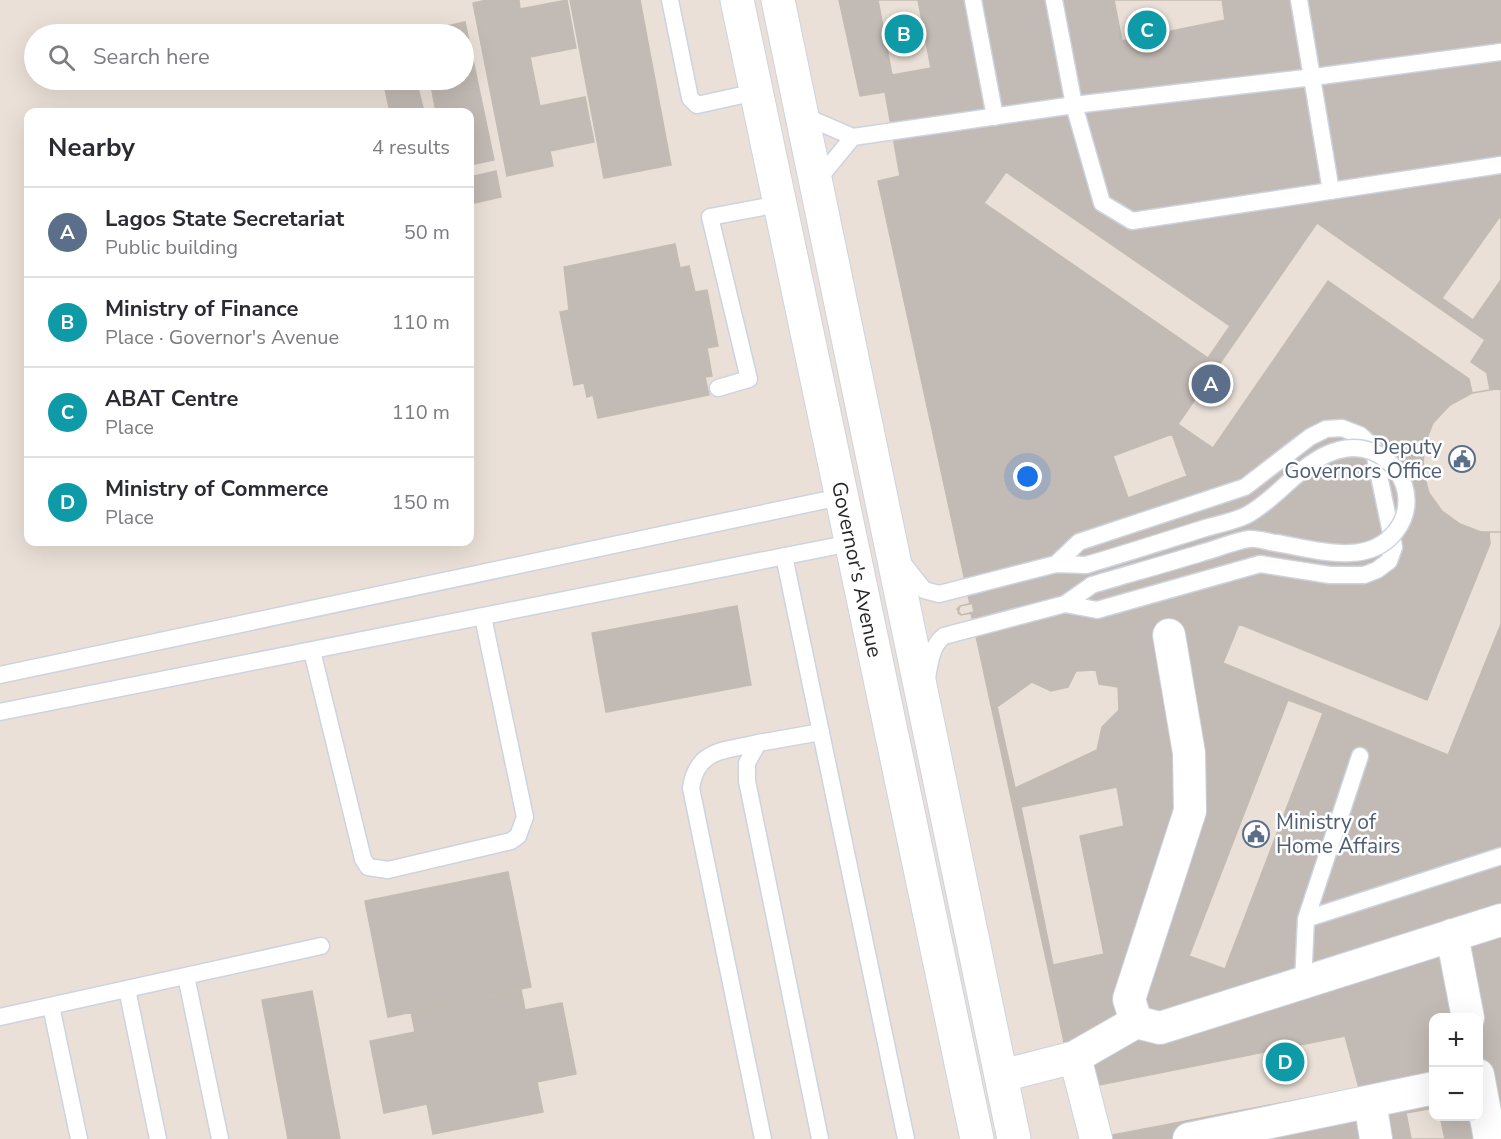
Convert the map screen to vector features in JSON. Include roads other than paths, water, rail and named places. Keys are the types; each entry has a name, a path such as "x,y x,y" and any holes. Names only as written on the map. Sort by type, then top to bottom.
{"street":[{"name":"Governor's Avenue","path":"737,0 977,1139"},
{"name":"Governor's Avenue","path":"778,0 1014,1139"},
{"path":"1136,1022 1129,999 1190,811 1189,753 1169,635"},
{"path":"1001,1076 1075,1057 1136,1022 1160,1028 1501,920"},
{"path":"1452,935 1467,1013"},
{"path":"1075,1057 1096,1139"},
{"path":"1189,1139 1429,1089"},
{"path":"1483,1100 1490,1139"},
{"path":"1370,1102 1376,1139"}],"lane":[{"path":"670,0 690,98 698,105 756,92"},
{"path":"973,0 995,117"},
{"path":"1054,0 1074,105 1102,203 1132,222 1501,165"},
{"path":"1299,0 1314,77 1331,191"},
{"path":"801,115 853,137 1074,105 1501,52"},
{"path":"815,183 853,137"},
{"path":"718,388 749,379 710,217 779,204"},
{"path":"1056,564 1079,542 1245,487 1310,437 1326,429 1342,428 1351,431 1360,435 1373,447 1394,547 1389,561 1377,570 1350,577 1260,564 1097,610 1065,604"},
{"path":"891,547 918,584 932,594 1056,564 1086,566 1246,515 1316,461 1337,450 1352,448 1368,450 1383,457 1398,469 1406,488 1406,509 1399,527 1390,539 1376,548 1358,553 1336,553 1251,539 1092,585 1065,604 944,636 937,642 932,654 923,703"},
{"path":"0,675 840,497"},
{"path":"0,712 851,543"},
{"path":"784,556 906,1139"},
{"path":"312,651 363,859 368,867 388,870 511,841 523,828 525,818 483,616"},
{"path":"763,1139 691,788 693,773 700,762 712,754 821,732"},
{"path":"758,743 747,763 747,782 820,1139"},
{"path":"1304,982 1306,919 1360,756"},
{"path":"1306,919 1501,856"},
{"path":"0,1017 321,946"},
{"path":"186,976 220,1139"},
{"path":"127,989 158,1139"},
{"path":"51,1006 79,1139"}],"place":[{"name":"ABAT Centre","path":"1147,30"},
{"name":"Ministry of Finance","path":"904,34"},
{"name":"Lagos State Secretariat","path":"1211,384"},
{"name":"Deputy Governors Office","path":"1462,459"},
{"name":"Ministry of Home Affairs","path":"1256,834"},
{"name":"Ministry of Commerce","path":"1285,1062"}]}
